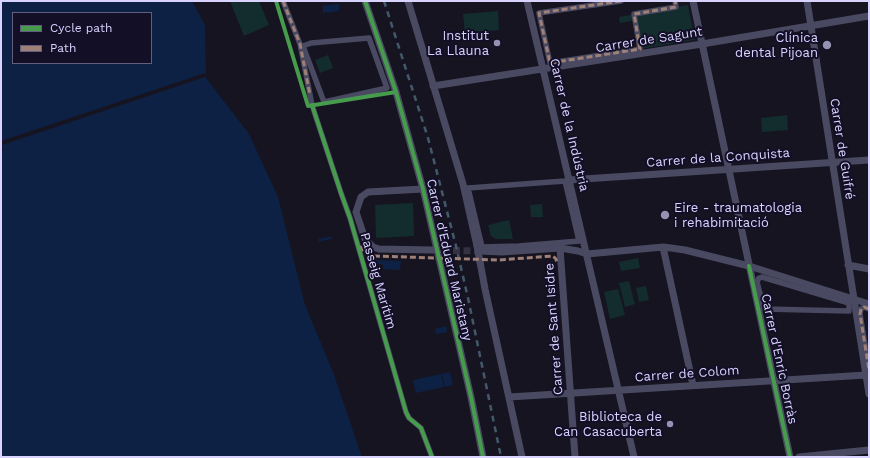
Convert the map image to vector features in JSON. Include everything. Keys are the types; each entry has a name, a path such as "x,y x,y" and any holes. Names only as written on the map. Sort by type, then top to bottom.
{"street":[{"name":"Passeig Marítim","path":"283,1 300,44 312,106 340,194 350,218 406,412 421,428 432,457"},
{"name":"Carrer d'Eduard Maristany","path":"365,1 396,92 423,189 471,397 482,457"},
{"path":"408,1 462,184 479,249 485,289 522,457"},
{"name":"Carrer de la Indústria","path":"527,1 567,180 587,254 634,457"},
{"path":"621,1 539,13 550,63 640,48 634,14 676,7 675,1"},
{"name":"Carrer d'Enric Borràs","path":"693,1 790,457"},
{"name":"Carrer de Guifré","path":"807,1 848,265 868,373 869,394"},
{"name":"Carrer de Sagunt","path":"433,86 869,16"},
{"path":"369,38 387,88 324,102 303,46 311,43 369,38"},
{"name":"Carrer de la Conquista","path":"567,180 869,160"},
{"path":"567,180 579,242 482,247 468,188 567,180"},
{"path":"423,189 368,192 361,197 356,212 366,239 373,247 379,249 432,250"},
{"path":"479,249 502,252 560,248 587,254 663,247 685,250 749,266 869,304"},
{"path":"663,247 693,385"},
{"name":"Carrer de Sant Isidre","path":"560,248 575,457"},
{"path":"848,265 869,269"},
{"path":"762,277 848,303 849,311 847,311 764,309 757,282 759,278 762,277"},
{"path":"868,373 860,314 861,309 864,307 869,309"},
{"name":"Carrer de Colom","path":"508,397 868,373"},
{"path":"799,457 869,450"}],"green space":[{"path":"230,1 259,1 269,25 244,36"},
{"path":"688,5 695,40 640,49 636,20 620,23 619,17"},
{"path":"498,11 499,30 465,33 463,14"},
{"path":"328,55 333,68 320,73 315,60"},
{"path":"787,115 788,130 762,132 761,118"},
{"path":"413,203 414,236 376,238 375,205"},
{"path":"542,204 543,217 531,217 530,205"},
{"path":"509,220 513,239 496,239 491,236 488,225"},
{"path":"638,258 640,268 621,271 619,262"},
{"path":"629,281 635,304 625,307 619,283"},
{"path":"646,286 649,300 639,302 636,288"},
{"path":"618,289 625,315 610,319 604,292"}],"water":[{"path":"1,1 192,1 205,25 206,78 249,134 278,197 305,305 333,372 362,457 1,457"},
{"path":"339,4 339,11 323,13 323,6"},
{"path":"375,260 401,261 400,270 383,269 383,264 375,264"},
{"path":"446,326 447,332 436,334 435,329"},
{"path":"450,372 453,385 445,387 442,374"},
{"path":"441,374 444,387 416,393 413,380"}],"pier":[{"path":"208,72 208,76 2,145 3,150 1,151 1,141"}],"waterway":[{"path":"319,240 331,238"}],"tunnel":[{"path":"432,250 480,251"}],"railway":[{"path":"384,1 428,138 456,246 501,457"}],"marked path":[{"path":"283,1 300,44 310,95"},
{"path":"621,1 539,13 550,63 640,49 634,14 676,7 675,1"},
{"path":"360,246 365,253 374,256 499,260 553,256 556,259 557,264"},
{"path":"869,309 864,307 861,309 860,314 869,370"}],"cycle path":[{"path":"276,1 308,106 396,92"},
{"path":"365,1 396,92 423,189 471,397 483,457"},
{"path":"312,105 350,218 406,412 409,418 421,428 432,457"},
{"path":"749,266 790,457"}],"place":[{"name":"Institut La Llauna","path":"497,43"},
{"name":"Clínica dental Pijoan","path":"827,45"},
{"name":"Eire - traumatologia i rehabimitació","path":"665,215"},
{"name":"Biblioteca de Can Casacuberta","path":"670,424"}]}
